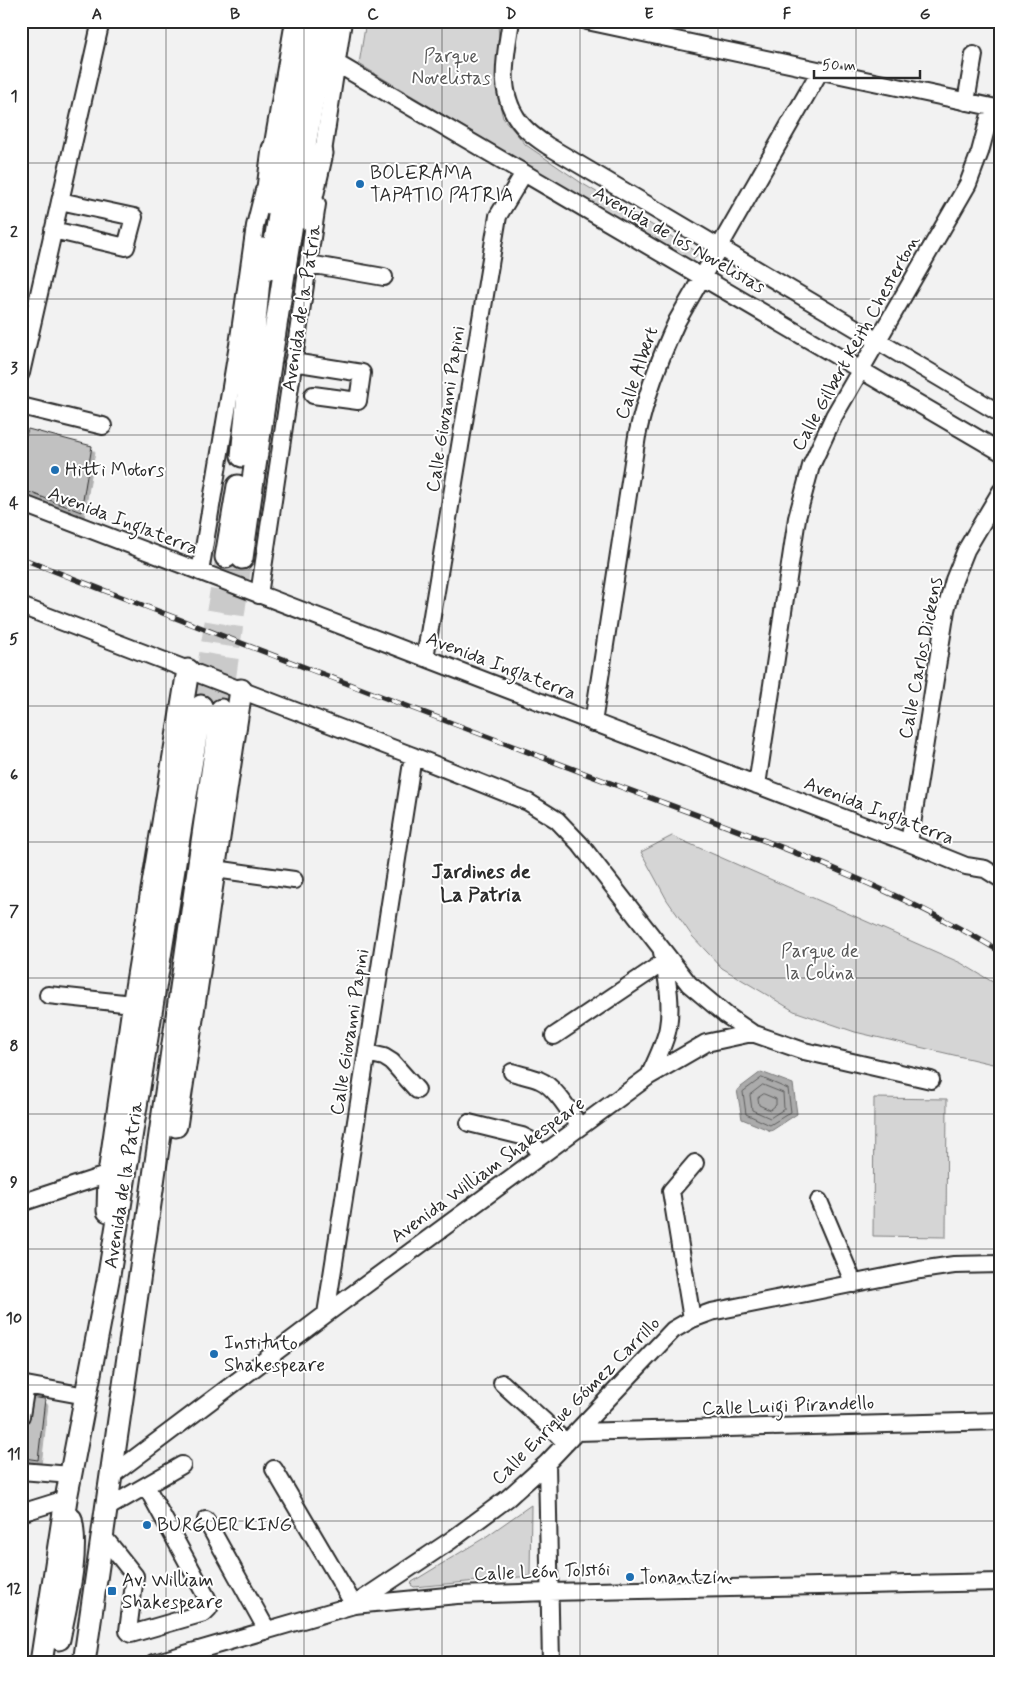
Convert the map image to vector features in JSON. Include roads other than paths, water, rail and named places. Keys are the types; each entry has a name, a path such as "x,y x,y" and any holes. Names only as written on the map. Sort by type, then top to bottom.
{"main road":[{"name":"Avenida de la Patria","path":"234,558 298,91 310,21"},
{"name":"Avenida de la Patria","path":"249,457 327,21"},
{"path":"249,457 264,225 273,149"},
{"path":"249,457 276,394 306,222 322,153"},
{"path":"105,1294 109,1174 134,1004 188,670"},
{"path":"137,1299 166,1190 242,690"},
{"name":"Avenida de la Patria","path":"41,1663 66,1499 211,708 137,1299 84,1663"},
{"path":"55,1663 74,1556 74,1532 66,1499"}],"street":[{"path":"21,373 101,21"},
{"path":"200,572 238,344 255,226 273,149 294,21"},
{"name":"Avenida de la Patria","path":"259,595 316,219 322,153 344,21"},
{"name":"Avenida de los Novelistas","path":"511,21 504,78 511,110 523,126 548,146 1001,414"},
{"path":"587,21 996,108"},
{"path":"966,102 974,55"},
{"name":"Avenida de los Novelistas","path":"336,63 1001,452"},
{"name":"Calle Albert","path":"593,723 636,436 645,400 659,359 702,276 820,71"},
{"name":"Calle Gilbert Keith Chesterton","path":"757,786 797,518 810,466 834,416 968,184 996,108"},
{"name":"Calle Giovanni Papini","path":"425,658 498,216 524,173"},
{"path":"53,230 126,247 134,217 60,201"},
{"path":"309,264 384,277"},
{"path":"293,362 362,373 358,402 313,395"},
{"path":"21,406 103,426"},
{"name":"Calle Carlos Dickens","path":"909,843 946,610 966,550 1001,491"},
{"name":"Avenida Inglaterra","path":"21,503 966,866 985,870 1001,879"},
{"path":"21,606 528,802 557,820 580,844 663,955 690,984 726,1015 752,1033 804,1051 931,1080"},
{"name":"Calle Giovanni Papini","path":"326,1314 413,756"},
{"name":"Avenida Inglaterra","path":"966,866 1001,891"},
{"path":"215,869 294,880"},
{"path":"554,1036 663,955"},
{"path":"650,1076 667,1031 669,1014 669,996 663,955"},
{"path":"48,995 134,1004"},
{"name":"Avenida William Shakespeare","path":"112,1476 326,1314 650,1076 706,1043 752,1033"},
{"path":"662,1046 664,1056 668,1060 682,1058"},
{"path":"367,1053 392,1062 417,1090"},
{"path":"512,1072 548,1085 580,1127"},
{"path":"470,1123 522,1136 530,1140 542,1155"},
{"path":"692,1319 671,1191 696,1163"},
{"path":"21,1203 109,1174"},
{"path":"819,1201 854,1284"},
{"name":"Calle Enrique Gómez Carrillo","path":"354,1605 450,1541 508,1498 547,1463 674,1330 692,1319 712,1312 954,1265 1001,1264"},
{"path":"502,1384 545,1422 571,1437"},
{"path":"21,1416 26,1385 86,1396"},
{"name":"Calle Luigi Pirandello","path":"571,1437 1001,1421"},
{"path":"547,1463 551,1663"},
{"path":"107,1508 182,1465"},
{"path":"274,1469 354,1605"},
{"path":"21,1471 71,1475"},
{"path":"103,1536 135,1576 128,1631 131,1634 204,1614 209,1608 208,1598 146,1486"},
{"path":"21,1513 66,1499"},
{"path":"206,1520 267,1630"},
{"name":"Calle León Tolstói","path":"154,1663 354,1605 458,1595 1001,1582"}],"water":[{"path":"761,1072 793,1084 797,1114 771,1131 742,1119 737,1090"}],"tunnel":[{"path":"201,706 226,557"},
{"path":"221,710 242,558"}],"railway":[{"path":"21,558 308,669 751,835 854,877 904,900 1001,952"}],"place":[{"name":"BOLERAMA TAPATIO PATRIA","path":"360,184"},
{"name":"Hitti Motors","path":"55,470"},
{"name":"Instituto Shakespeare","path":"214,1354"},
{"name":"BURGUER KING","path":"147,1525"},
{"name":"Tonantzin","path":"630,1577"},
{"name":"Av. William Shakespeare","path":"112,1591"}],"district":[{"name":"Jardines de La Patria","path":"481,884"}],"park label":[{"name":"Parque Novelistas","path":"451,67"},
{"name":"Parque de la Colina","path":"820,962"}]}
